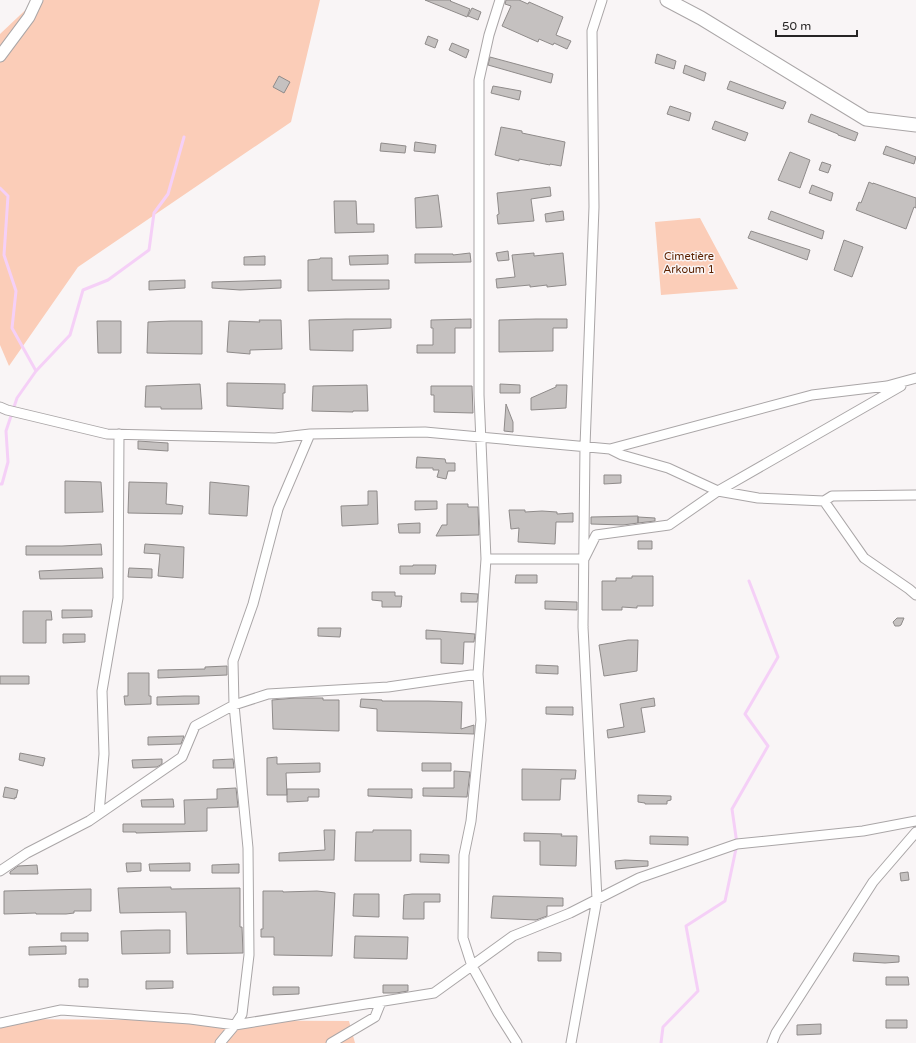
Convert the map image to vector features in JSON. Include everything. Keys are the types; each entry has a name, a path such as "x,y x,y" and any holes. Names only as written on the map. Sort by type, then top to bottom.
{"main road":[{"path":"667,0 701,18 866,119 916,125"}],"street":[{"path":"0,56 29,17 37,0"},
{"path":"500,0 489,35 479,80 479,394 486,559 478,674 481,720 471,821 464,856 463,938 472,966 498,1014 517,1043"},
{"path":"571,1043 597,900 583,627 585,446 594,207 592,31 602,0"},
{"path":"610,449 812,395 887,386 915,378"},
{"path":"584,559 596,535 669,526 718,491 915,378"},
{"path":"0,400 4,408 107,434 274,438 310,434 425,432 610,449 622,455 668,468 718,491 758,498 824,501 832,496 916,494"},
{"path":"99,814 104,754 102,691 118,598 120,434"},
{"path":"220,1043 236,1025 242,1014 249,955 248,848 234,705 233,661 253,604 278,509 310,434"},
{"path":"824,501 864,558 916,595"},
{"path":"486,559 584,559"},
{"path":"0,871 27,853 89,821 182,757 195,726 234,705 268,694 388,687 478,674"},
{"path":"0,1023 61,1010 190,1019 236,1025 434,993 513,936 570,913 640,878 737,844 863,831 916,821"},
{"path":"772,1043 776,1033 873,882 916,832"},
{"path":"331,1043 375,1017 381,1002"}],"green space":[{"path":"36,0 320,0 291,122 78,267 9,366 0,345 0,34"},
{"name":"Cimetière Arkoum 1","path":"700,218 738,289 661,295 655,222"},
{"path":"0,1019 349,1021 355,1043 0,1043"}],"building":[{"path":"425,0 451,0 450,1 470,9 467,17"},
{"path":"506,0 519,0 528,4 529,2 563,17 556,35 571,41 567,49 554,43 553,45 539,39 538,42 502,26 511,6 505,4"},
{"path":"472,8 481,12 478,20 468,16"},
{"path":"428,36 438,40 435,48 425,44"},
{"path":"452,43 469,50 466,58 449,50"},
{"path":"657,54 676,61 674,69 655,63"},
{"path":"490,57 553,74 551,83 488,65"},
{"path":"685,65 706,73 704,81 683,73"},
{"path":"279,76 290,82 284,93 273,87"},
{"path":"730,81 786,102 783,109 727,89"},
{"path":"493,86 521,91 519,100 491,93"},
{"path":"670,106 691,113 689,121 667,114"},
{"path":"811,114 858,133 855,141 808,122"},
{"path":"715,121 748,133 745,141 712,129"},
{"path":"501,127 565,142 561,166 519,159 519,161 495,155"},
{"path":"415,142 436,145 435,153 414,151"},
{"path":"381,143 406,146 405,153 380,151"},
{"path":"886,146 916,157 914,164 883,154"},
{"path":"790,152 810,160 800,188 778,180"},
{"path":"822,162 831,165 828,173 819,170"},
{"path":"869,182 916,198 916,208 914,207 906,229 856,210 859,202 861,203"},
{"path":"812,185 833,193 831,201 809,193"},
{"path":"550,187 551,196 531,199 534,221 498,224 497,215 499,214 497,193"},
{"path":"438,195 442,227 416,228 415,198"},
{"path":"334,201 356,201 357,224 374,224 374,232 335,233"},
{"path":"563,211 564,220 546,222 545,214"},
{"path":"771,211 824,231 822,239 768,219"},
{"path":"751,231 810,250 807,260 748,238"},
{"path":"844,240 863,247 852,277 834,270"},
{"path":"508,251 509,260 498,261 496,253"},
{"path":"470,253 471,262 415,263 415,254 453,255"},
{"path":"534,253 534,256 563,253 566,285 530,287 530,285 497,288 496,279 515,277 512,255"},
{"path":"388,255 388,264 350,265 349,256"},
{"path":"265,256 265,265 244,265 244,257"},
{"path":"332,258 332,280 389,280 389,289 308,291 308,260"},
{"path":"185,280 185,288 149,290 149,281"},
{"path":"281,280 281,288 240,290 212,288 212,282"},
{"path":"391,319 391,328 353,330 353,351 310,350 309,320"},
{"path":"471,319 471,328 455,328 455,353 417,353 417,345 433,345 433,328 431,328 431,320"},
{"path":"567,319 567,328 553,328 553,351 499,352 499,320"},
{"path":"259,320 281,320 282,349 250,350 250,354 227,352 229,321 260,322"},
{"path":"97,321 121,321 121,353 98,353"},
{"path":"202,321 202,354 147,353 148,322"},
{"path":"227,383 285,384 285,393 283,393 283,409 227,406"},
{"path":"200,384 202,409 161,409 161,407 145,407 146,386"},
{"path":"500,384 520,385 520,393 500,393"},
{"path":"367,385 368,411 312,411 313,386"},
{"path":"556,385 567,385 566,408 531,410 531,398 556,387"},
{"path":"431,386 472,386 473,413 434,412 434,395 431,395"},
{"path":"506,404 513,422 513,432 504,431"},
{"path":"138,441 168,443 168,451 138,449"},
{"path":"417,457 445,459 446,463 455,463 455,471 448,471 446,479 437,477 439,470 433,470 433,468 416,468"},
{"path":"604,475 621,475 621,483 604,484"},
{"path":"65,481 101,482 103,512 65,513"},
{"path":"129,482 167,483 166,504 183,506 182,514 128,513"},
{"path":"210,482 249,486 247,516 209,514"},
{"path":"368,491 377,491 378,524 342,526 341,506 368,505"},
{"path":"415,501 437,501 437,509 415,510"},
{"path":"447,504 468,504 468,507 478,507 479,535 436,536 442,525 447,525"},
{"path":"509,510 525,510 525,512 557,512 557,514 573,513 573,522 556,522 555,544 518,542 519,528 511,529"},
{"path":"638,516 638,523 623,525 591,524 591,517"},
{"path":"638,517 655,518 655,521 638,523"},
{"path":"420,523 420,533 399,533 398,524"},
{"path":"638,541 652,541 652,549 638,549"},
{"path":"101,544 102,555 26,555 26,546"},
{"path":"145,544 184,547 183,578 158,576 160,554 144,553"},
{"path":"436,565 435,574 400,574 400,566"},
{"path":"102,568 103,578 40,579 39,571"},
{"path":"129,568 152,569 152,578 128,577"},
{"path":"516,575 537,575 537,583 515,583"},
{"path":"632,576 653,576 653,606 637,606 637,608 622,607 622,610 602,610 602,581 616,581 616,578 632,578"},
{"path":"372,592 395,592 395,596 402,596 401,607 382,607 382,601 372,600"},
{"path":"461,593 478,594 477,602 461,602"},
{"path":"545,601 577,602 577,610 545,609"},
{"path":"62,610 92,610 92,617 62,618"},
{"path":"23,611 51,611 52,620 46,620 46,643 23,643"},
{"path":"897,618 904,618 901,625 895,626 893,622"},
{"path":"318,628 341,628 340,637 318,636"},
{"path":"426,630 475,634 474,642 464,642 463,664 441,663 441,639 426,639"},
{"path":"63,634 85,634 85,642 63,643"},
{"path":"628,640 638,640 637,671 604,676 599,645"},
{"path":"536,665 558,666 558,674 536,673"},
{"path":"227,666 227,675 158,678 158,670 205,669 205,667"},
{"path":"128,673 149,673 149,696 151,696 151,704 125,705 124,696 128,696"},
{"path":"0,676 29,676 29,684 0,684"},
{"path":"199,696 199,704 157,705 157,697"},
{"path":"323,698 323,700 339,700 339,731 273,729 272,700"},
{"path":"654,698 655,706 641,708 645,732 608,738 607,730 624,727 620,704"},
{"path":"361,699 382,701 462,702 461,729 474,725 474,734 377,731 377,709 360,707"},
{"path":"546,707 573,707 573,715 546,714"},
{"path":"184,736 181,744 148,745 148,737"},
{"path":"20,753 45,758 43,766 19,760"},
{"path":"277,757 277,764 320,763 320,772 286,773 287,795 267,795 267,758"},
{"path":"162,759 162,764 157,767 133,768 132,760"},
{"path":"233,759 234,768 213,768 213,760"},
{"path":"422,763 451,763 451,771 422,771"},
{"path":"522,769 576,770 575,779 561,779 560,800 522,800"},
{"path":"454,771 470,772 467,797 423,796 423,788 454,788"},
{"path":"5,787 18,790 15,799 3,797"},
{"path":"236,788 238,807 207,808 207,831 123,832 123,824 185,824 184,800 217,799 217,789"},
{"path":"287,789 319,789 319,797 308,797 308,801 287,802"},
{"path":"368,789 412,789 412,798 368,796"},
{"path":"638,795 671,796 671,800 667,801 667,804 645,804 638,802"},
{"path":"173,799 174,807 142,807 141,800"},
{"path":"324,830 335,830 334,860 279,861 279,853 325,850"},
{"path":"373,830 411,830 411,861 355,861 356,832 373,832"},
{"path":"524,833 577,836 576,866 540,865 540,841 524,841"},
{"path":"650,836 688,837 688,845 650,844"},
{"path":"420,854 449,855 449,863 420,862"},
{"path":"615,861 648,861 648,866 616,869"},
{"path":"126,863 141,863 141,871 127,872"},
{"path":"190,863 190,871 150,871 149,864"},
{"path":"239,864 239,873 212,873 212,865"},
{"path":"37,865 38,874 10,874 10,872 18,866"},
{"path":"908,872 909,880 901,881 900,873"},
{"path":"171,887 171,889 240,888 240,927 242,927 243,953 187,954 186,912 120,913 118,888"},
{"path":"91,889 91,911 74,911 74,913 66,914 4,914 4,891"},
{"path":"263,891 317,891 335,893 332,956 274,955 274,937 261,937 261,929 263,929"},
{"path":"354,894 379,894 379,917 353,916"},
{"path":"440,894 440,902 424,902 424,919 403,919 404,895"},
{"path":"493,896 563,898 563,906 547,906 547,916 536,920 491,918"},
{"path":"170,930 170,953 122,954 121,931"},
{"path":"61,933 88,933 88,941 61,941"},
{"path":"355,936 408,937 407,959 354,958"},
{"path":"66,946 66,954 29,955 29,947"},
{"path":"538,952 561,953 561,961 538,961"},
{"path":"854,953 899,956 899,962 885,963 853,961"},
{"path":"886,977 908,977 909,985 886,985"},
{"path":"79,979 88,979 88,987 79,987"},
{"path":"146,981 173,981 173,988 146,989"},
{"path":"383,985 408,985 408,991 383,993"},
{"path":"273,987 299,987 299,994 273,995"},
{"path":"886,1020 907,1020 907,1028 886,1028"},
{"path":"821,1024 821,1034 797,1035 797,1025"}],"waterway":[{"path":"0,484 2,484 8,462 6,431 17,398 36,371 70,335 83,290 108,280 149,250 154,213 168,194 184,137"},
{"path":"0,188 8,196 4,255 16,291 12,328 36,371"},
{"path":"661,1043 663,1027 698,991 686,926 725,901 737,844 732,809 768,746 745,714 778,657 749,581"}]}
